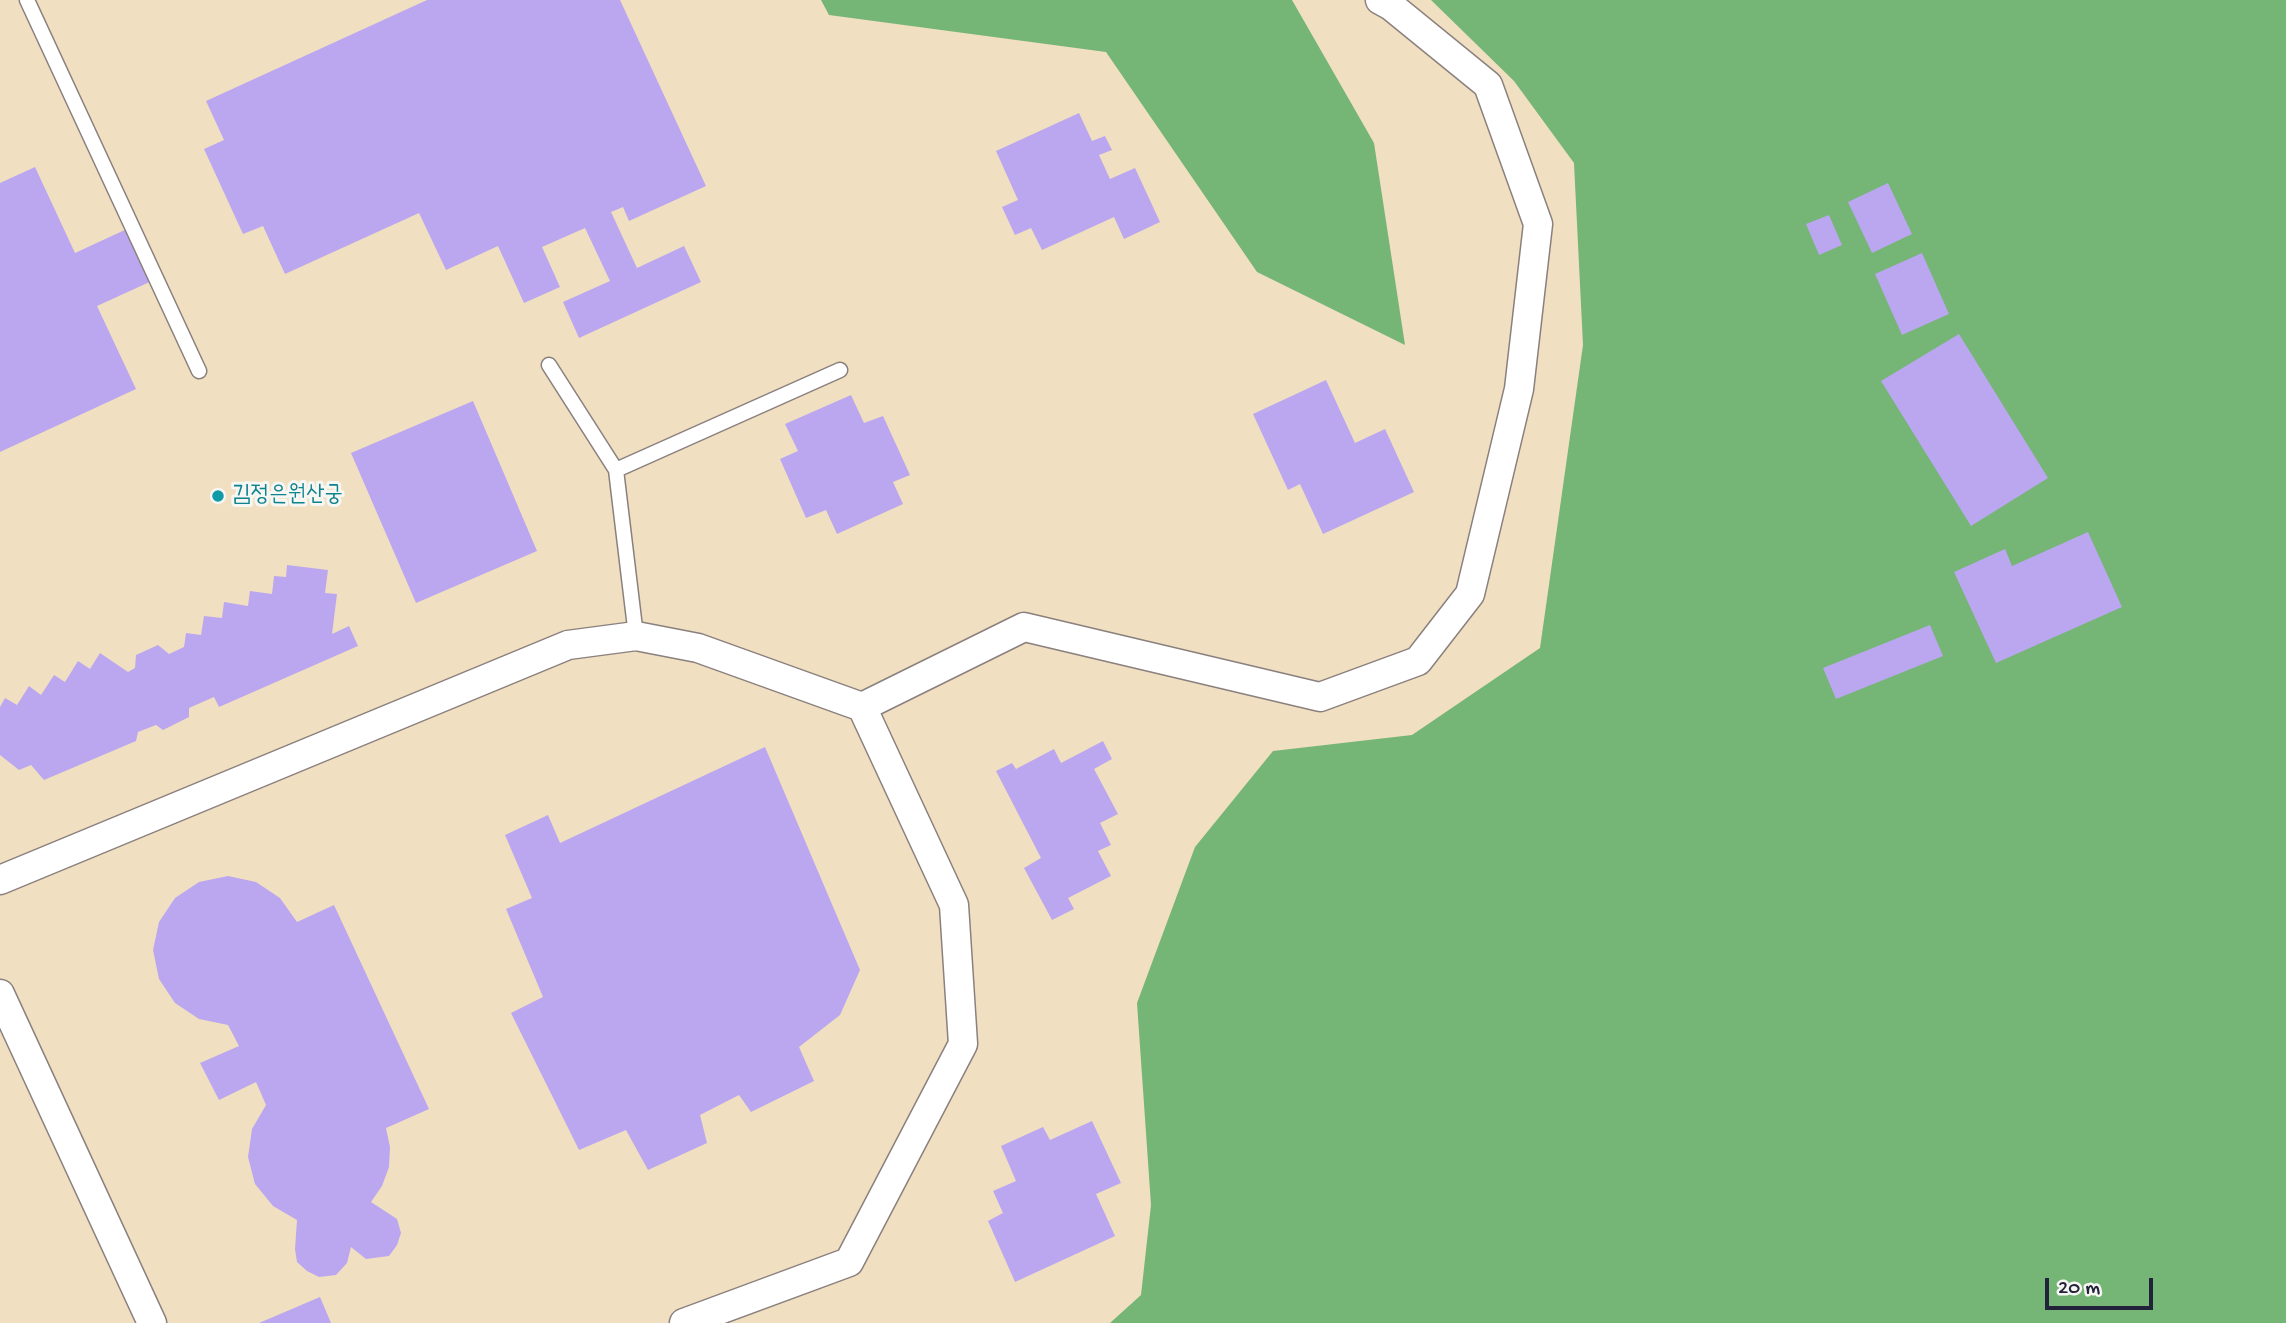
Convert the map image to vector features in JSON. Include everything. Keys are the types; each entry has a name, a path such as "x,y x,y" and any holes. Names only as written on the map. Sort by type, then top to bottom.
{"street":[{"path":"862,707 1024,626 1321,697 1418,662 1470,594 1519,388 1538,224 1488,85 1380,0"},
{"path":"0,880 568,645 636,636 698,649 862,707 954,905 963,1044 849,1262 684,1323"},
{"path":"0,994 152,1323"}],"lane":[{"path":"27,0 199,371"},
{"path":"549,365 616,470 636,636"},
{"path":"616,470 840,370"}],"green space":[{"path":"821,0 1292,0 1374,143 1405,345 1257,272 1106,52 829,15"},
{"path":"1431,0 2286,0 2286,1323 1110,1323 1141,1295 1151,1205 1137,1003 1195,847 1273,751 1412,735 1540,648 1583,345 1574,163 1514,81"}],"building":[{"path":"427,0 620,0 706,186 629,221 623,207 611,212 637,268 684,246 701,282 579,338 563,302 610,281 585,228 542,247 560,287 524,303 498,246 446,270 419,213 285,274 263,226 243,234 204,149 224,140 206,101"},
{"path":"1079,113 1092,141 1105,136 1112,150 1099,155 1110,179 1135,168 1160,222 1124,239 1114,217 1042,250 1031,228 1015,235 1002,207 1018,200 996,151"},
{"path":"35,167 75,253 129,228 154,280 97,306 136,389 0,452 0,183"},
{"path":"1888,183 1912,234 1872,253 1848,202"},
{"path":"1829,215 1842,245 1819,255 1806,224"},
{"path":"1922,253 1949,314 1902,335 1875,274"},
{"path":"1959,334 2048,478 1971,526 1881,381"},
{"path":"1326,380 1355,443 1385,429 1414,492 1323,534 1300,484 1288,490 1253,414"},
{"path":"851,395 864,423 883,416 910,475 893,482 903,504 837,534 826,510 806,518 780,459 798,451 785,424"},
{"path":"473,401 537,551 416,603 351,453"},
{"path":"2088,532 2122,607 1996,663 1954,572 2005,549 2012,566"},
{"path":"287,565 328,570 325,593 337,594 332,634 349,626 358,646 219,707 214,697 189,708 189,717 163,730 156,725 138,732 136,741 44,780 31,765 19,770 0,755 0,707 5,698 17,705 29,686 41,695 54,675 65,682 78,661 90,669 100,653 128,672 135,668 136,655 158,645 169,654 184,647 186,633 201,635 204,616 222,618 224,602 248,606 250,591 272,594 274,576 286,577"},
{"path":"1930,625 1943,656 1836,699 1823,668"},
{"path":"1103,741 1112,759 1094,769 1118,814 1100,823 1111,845 1098,851 1111,876 1068,898 1074,909 1052,920 1024,868 1041,858 996,771 1012,763 1016,769 1054,749 1061,763"},
{"path":"765,747 860,970 840,1015 799,1047 814,1081 751,1112 739,1095 700,1115 707,1143 648,1170 626,1130 579,1150 511,1013 543,997 506,909 532,898 505,835 548,815 560,843"},
{"path":"228,876 256,882 280,898 297,922 334,905 429,1109 386,1128 390,1147 389,1167 382,1186 371,1202 397,1219 401,1233 397,1245 389,1256 366,1259 351,1247 347,1263 336,1275 319,1277 297,1262 297,1220 273,1206 255,1184 248,1157 252,1129 266,1105 256,1082 219,1100 200,1063 239,1046 228,1025 199,1019 175,1003 159,979 153,950 159,922 175,898 199,882"},
{"path":"1092,1121 1121,1183 1096,1194 1115,1236 1015,1282 988,1221 1003,1213 993,1191 1016,1181 1001,1146 1043,1127 1050,1140"},
{"path":"320,1297 331,1323 259,1323"}],"place":[{"name":"김정은원산궁","path":"218,496"}]}
